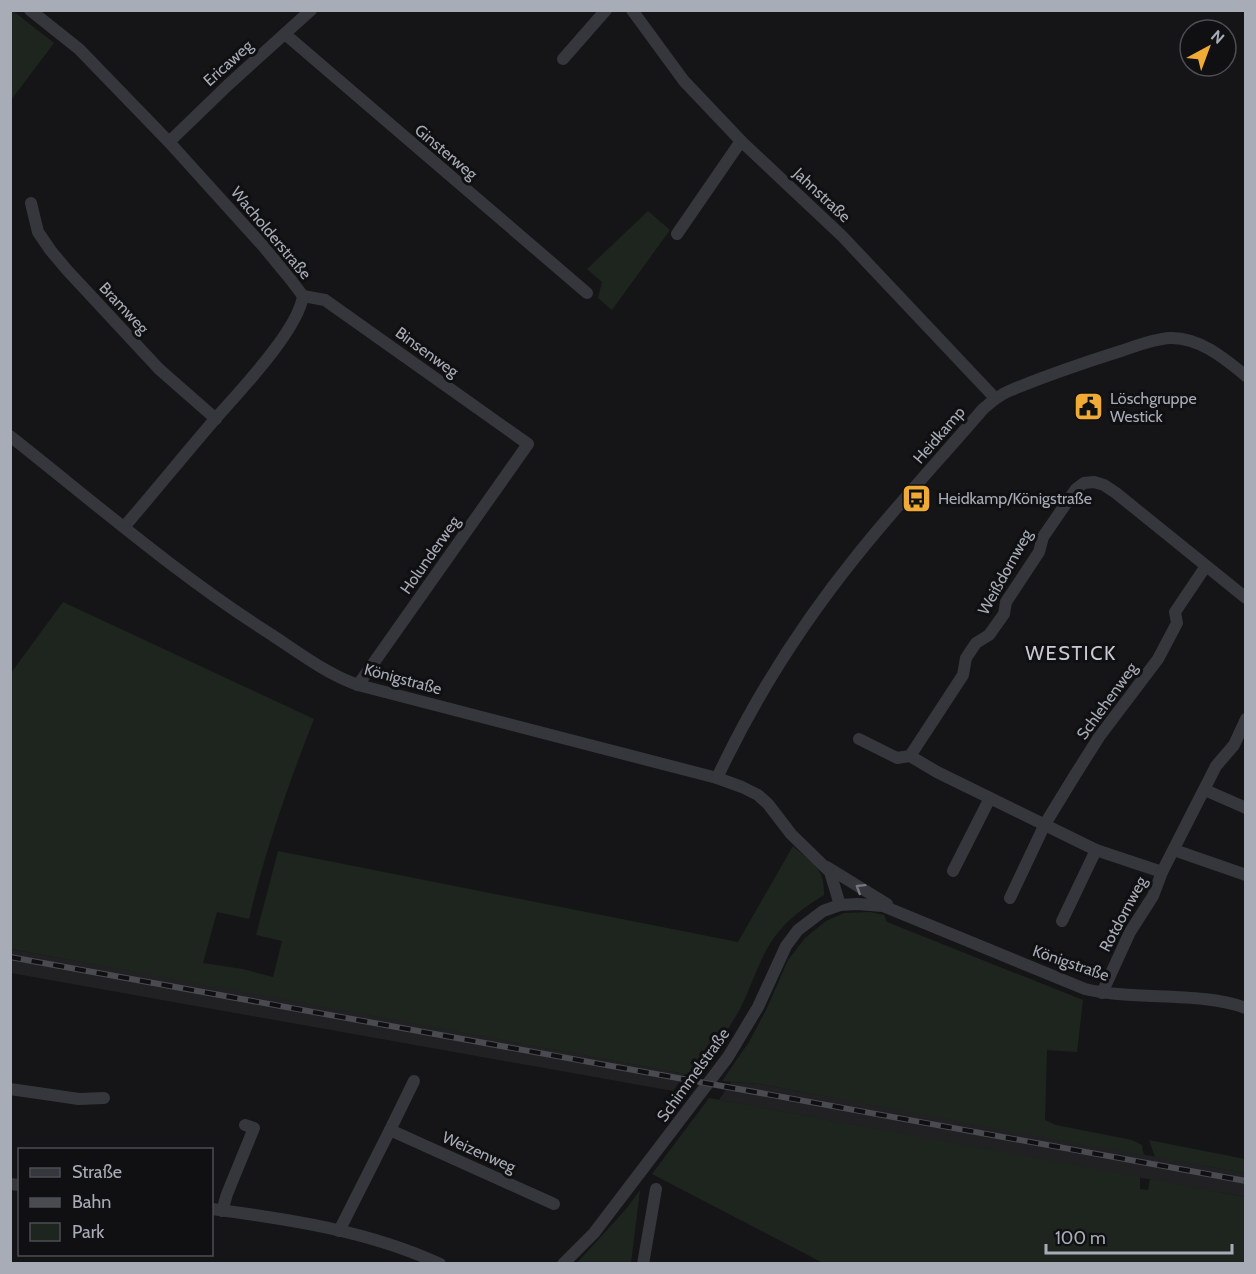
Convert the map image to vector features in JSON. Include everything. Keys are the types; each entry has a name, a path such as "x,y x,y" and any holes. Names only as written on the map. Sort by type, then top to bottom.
{"street":[{"name":"Wacholderstraße","path":"30,10 79,49 169,142 263,246 303,296 295,320 241,390 124,527"},
{"name":"Ericaweg","path":"169,142 311,10"},
{"path":"563,59 606,10"},
{"name":"Jahnstraße","path":"632,10 684,81 741,141 842,236 995,398"},
{"name":"Ginsterweg","path":"285,34 587,292"},
{"path":"677,234 741,141"},
{"name":"Bramweg","path":"31,203 38,232 61,264 159,369 216,419"},
{"name":"Binsenweg","path":"303,296 325,300 528,444"},
{"name":"Heidkamp","path":"717,778 741,729 799,636 857,556 983,409 995,398 1085,362 1170,338 1192,341 1210,350 1245,376"},
{"name":"Königstraße","path":"10,436 188,578 240,615 336,675 358,685 717,778 742,787 758,795 768,804 790,834 825,866 895,909 1085,989 1102,993 1226,1002 1245,1008"},
{"name":"Holunderweg","path":"358,685 528,444"},
{"name":"Weißdornweg","path":"910,756 963,675 966,658 976,643 989,635 1004,614 1006,602 1039,552 1043,537 1076,489 1084,483 1094,482 1104,485 1116,493 1245,598"},
{"name":"Schlehenweg","path":"1045,824 1099,737 1158,659 1177,623 1175,612 1206,567"},
{"name":"Rotdornweg","path":"1102,993 1130,932 1153,896 1162,872 1216,766 1234,745 1245,719"},
{"path":"859,739 897,758 910,756 937,772 1096,850 1162,872"},
{"path":"1205,790 1245,808"},
{"path":"953,870 990,798"},
{"path":"1010,898 1045,824"},
{"path":"1062,921 1096,850"},
{"path":"1174,850 1245,875"},
{"name":"Königstraße","path":"825,866 834,879 840,905 870,904 895,909"},
{"name":"Schimmelstraße","path":"563,1263 594,1233 728,1057 758,1006 786,946 798,930 824,911 840,905"},
{"path":"339,1232 414,1081"},
{"path":"10,1089 79,1099 104,1098"},
{"path":"245,1125 254,1128 227,1194 217,1210 280,1219 339,1232 413,1251 440,1263"},
{"name":"Weizenweg","path":"390,1130 554,1204"},
{"path":"643,1263 656,1189"}],"shaded area":[{"path":"10,949 685,1074 673,1091 11,973"},
{"path":"731,1082 759,1084 1245,1173 1245,1197 719,1100"}],"green space":[{"path":"10,11 54,43 11,100"},
{"path":"648,211 670,230 612,310 598,298 602,282 587,269"},
{"path":"63,602 314,719 278,818 249,919 217,912 203,963 243,969 273,977 282,941 256,935 278,851 738,942 793,846 820,872 824,895 796,915 774,938 763,956 736,1016 696,1076 11,949 11,673"},
{"path":"870,912 884,915 887,922 1083,1000 1077,1052 1047,1050 1045,1120 1056,1125 1132,1140 1142,1145 1144,1156 759,1084 722,1081 749,1042 788,960 805,938 826,921 844,913"},
{"path":"709,1098 1140,1177 1140,1189 1148,1190 1150,1179 1245,1197 1245,1263 823,1263 652,1174"},
{"path":"1149,1140 1245,1159 1245,1173 1155,1157"},
{"path":"640,1190 631,1263 577,1263 627,1208"}],"railway":[{"path":"10,957 1246,1181"}],"place":[{"name":"Löschgruppe Westick","path":"1089,407"},
{"name":"Heidkamp/Königstraße","path":"917,498"}],"district":[{"name":"WESTICK","path":"1071,653"}]}
